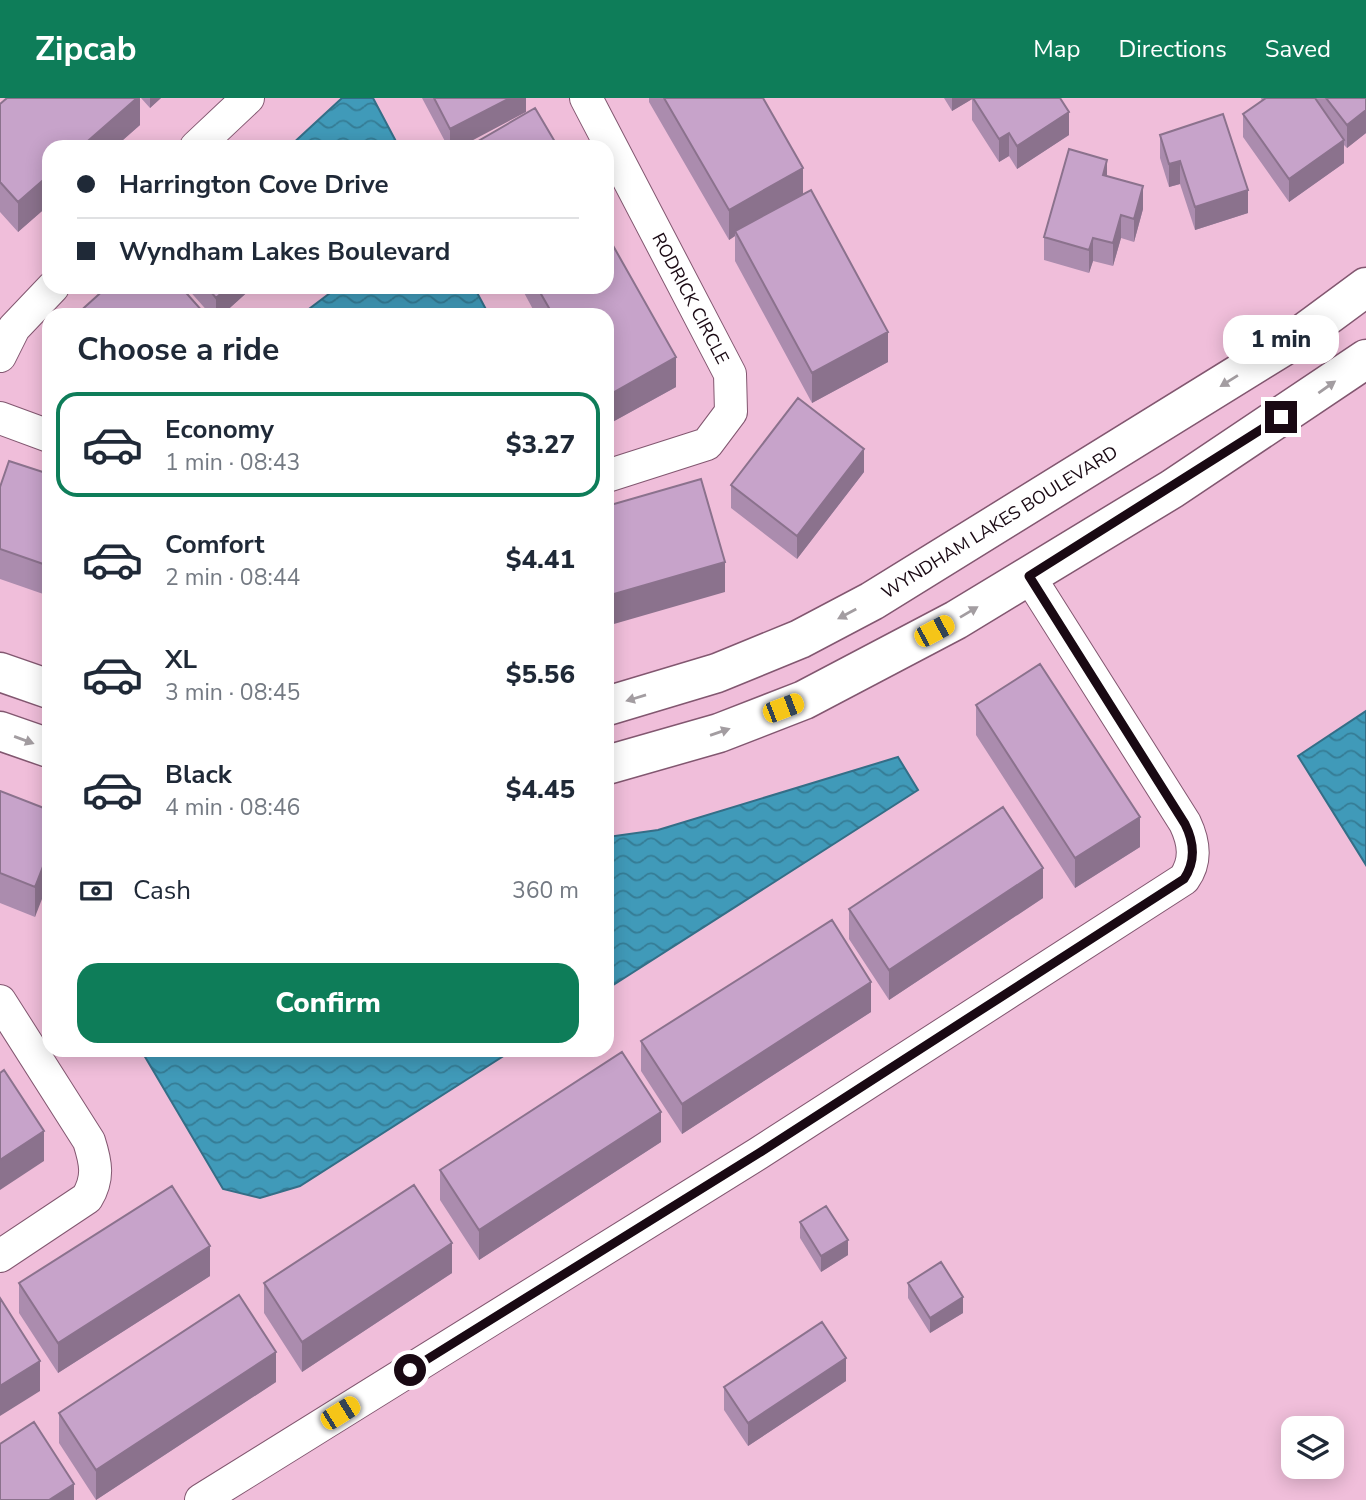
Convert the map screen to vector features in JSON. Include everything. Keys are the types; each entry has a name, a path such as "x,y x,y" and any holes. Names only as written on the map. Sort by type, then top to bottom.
{"street":[{"path":"203,140 248,98"},
{"name":"RODRICK CIRCLE","path":"586,98 608,140"},
{"name":"RODRICK CIRCLE","path":"614,152 730,374 731,412 707,444 614,473"},
{"name":"WYNDHAM LAKES BOULEVARD","path":"614,704 717,673 800,639 872,601 1297,338 1366,287"},
{"path":"0,356 14,328 46,294"},
{"path":"614,763 719,733 804,700 956,620 1172,489 1366,359"},
{"path":"0,418 42,433"},
{"path":"201,1500 759,1153 1184,879 1192,863 1193,849 1185,824 1029,576"},
{"path":"0,672 42,687"},
{"path":"0,731 42,746"},
{"path":"0,1001 89,1141 96,1161 96,1183 87,1198 0,1256"}],"water":[{"path":"342,98 373,98 395,140 297,140"},
{"path":"329,294 478,294 485,308 310,308"},
{"path":"1366,711 1366,865 1298,756"},
{"path":"898,757 918,790 614,985 614,836 658,830"},
{"path":"145,1057 502,1057 300,1186 260,1198 223,1189"}],"building":[{"path":"7,98 137,98 89,140 42,140 42,181 18,202 0,182 0,104"},
{"path":"434,98 510,98 450,129"},
{"path":"664,98 763,98 803,168 729,210"},
{"path":"973,98 1060,98 1069,112 1017,146 1009,133 999,139"},
{"path":"1266,98 1315,98 1344,140 1289,179 1243,114"},
{"path":"1326,98 1366,98 1366,110 1347,125"},
{"path":"535,108 554,140 480,140"},
{"path":"1223,114 1248,190 1195,207 1180,161 1169,164 1160,135"},
{"path":"1069,149 1107,160 1103,175 1143,186 1134,219 1121,215 1113,243 1093,238 1089,250 1044,237"},
{"path":"811,190 888,332 812,373 735,231"},
{"path":"614,247 676,357 614,392 614,308 549,308 541,294 614,294"},
{"path":"99,294 187,294 200,308 84,308"},
{"path":"798,398 864,449 797,536 731,485"},
{"path":"9,461 42,472 42,564 0,549 0,487"},
{"path":"701,479 725,562 614,594 614,504"},
{"path":"1040,664 1140,817 1075,858 976,705"},
{"path":"0,791 42,807 42,869 35,887 0,873"},
{"path":"1003,807 1043,868 889,970 849,909"},
{"path":"832,920 871,982 682,1104 641,1041"},
{"path":"622,1052 661,1112 479,1230 440,1170"},
{"path":"4,1070 44,1131 0,1160 0,1073"},
{"path":"414,1185 452,1243 302,1342 264,1283"},
{"path":"172,1186 210,1246 58,1343 19,1283"},
{"path":"826,1206 848,1240 821,1256 800,1222"},
{"path":"941,1262 963,1297 930,1318 908,1283"},
{"path":"239,1295 276,1352 96,1470 59,1413"},
{"path":"0,1298 40,1361 0,1386"},
{"path":"822,1322 846,1358 748,1423 724,1387"},
{"path":"34,1422 74,1484 49,1500 0,1500 0,1444"}],"route":[{"path":"410,1370 759,1153 1184,879 1192,863 1193,849 1185,824 1029,576 1172,489 1281,417"}]}
